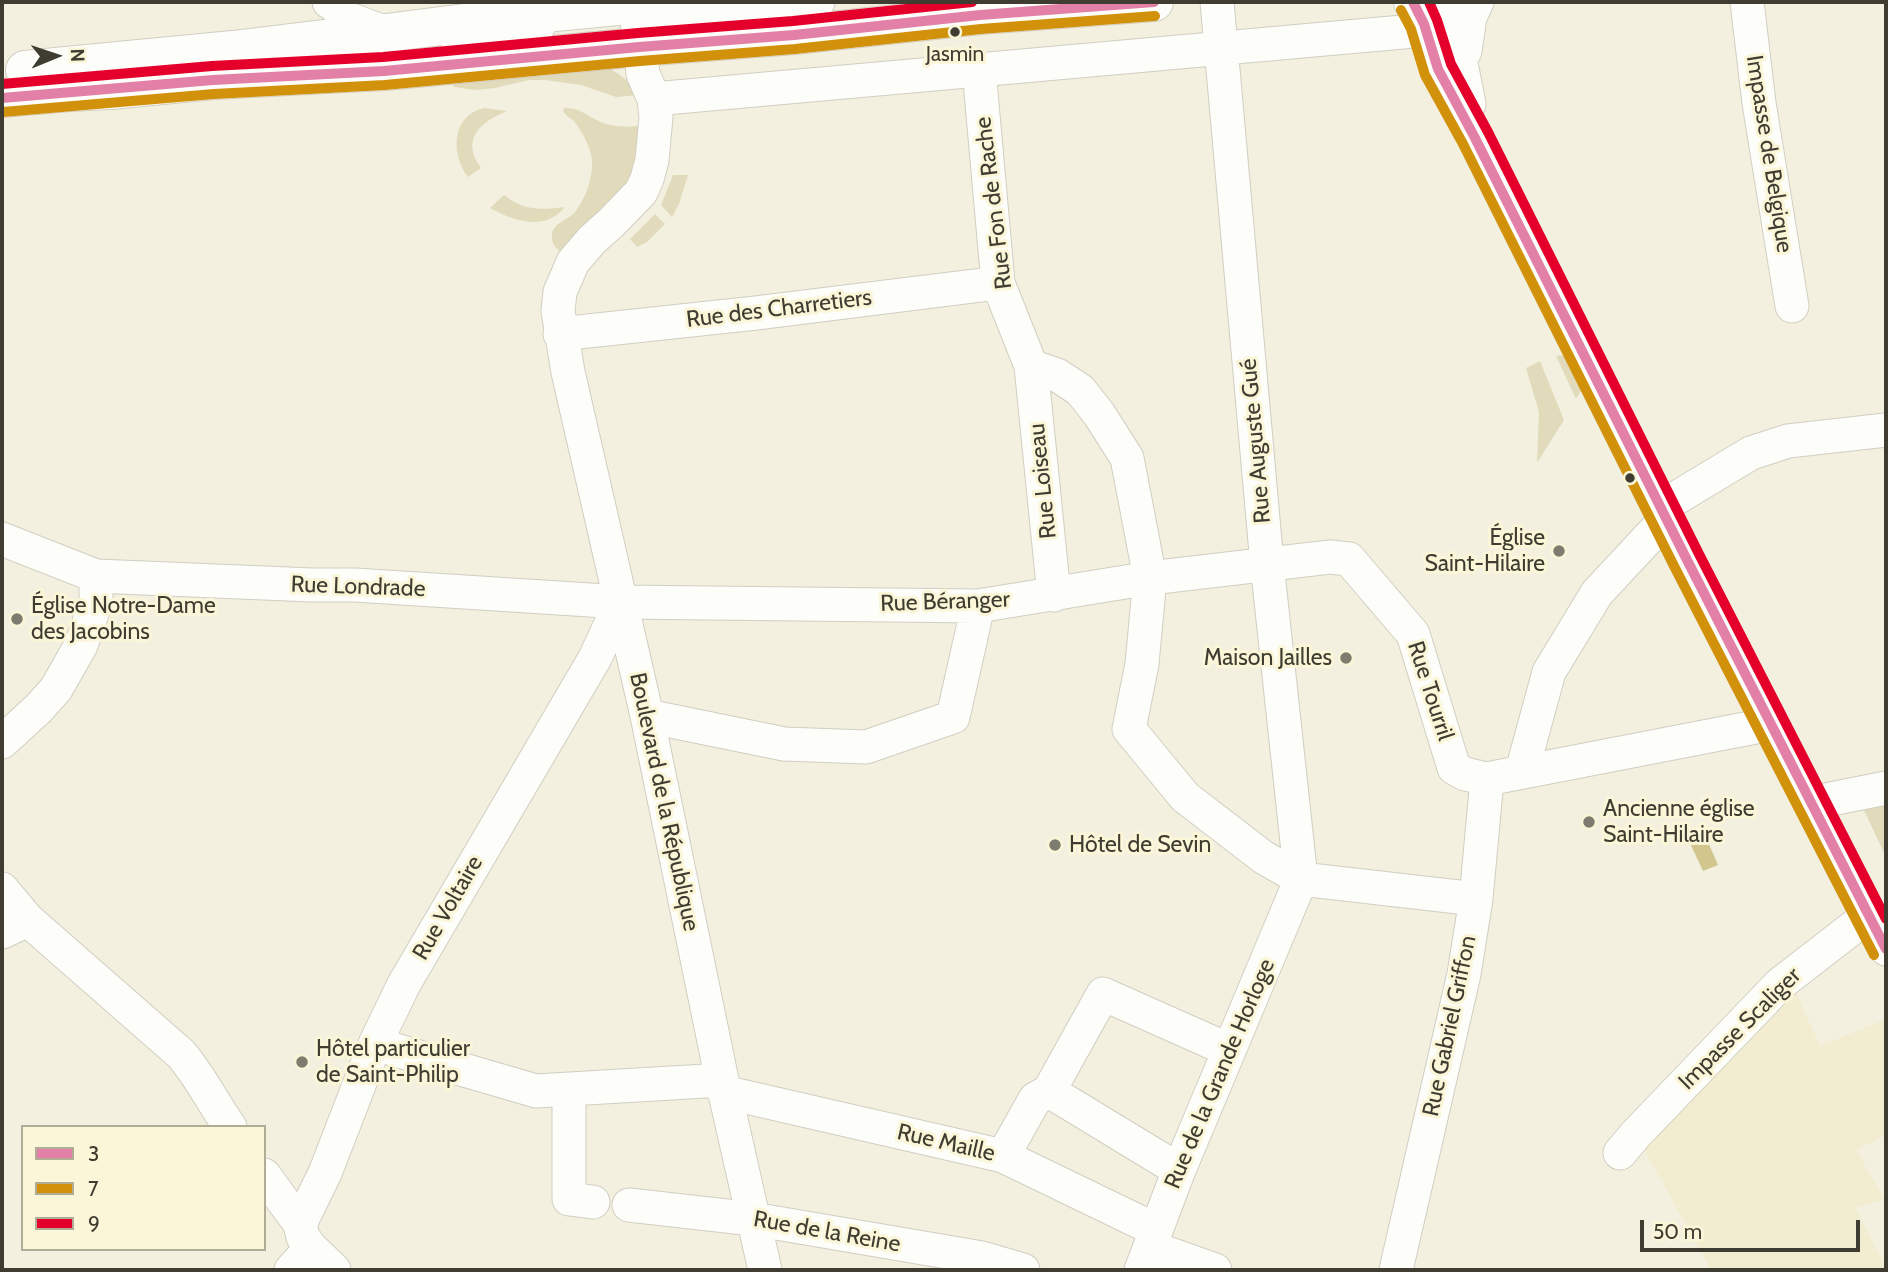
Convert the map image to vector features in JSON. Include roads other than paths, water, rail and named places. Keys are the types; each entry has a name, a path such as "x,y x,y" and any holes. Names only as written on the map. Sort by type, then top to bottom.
{"main road":[{"path":"2,72 386,33 543,7 660,2"},
{"path":"2,98 213,80 384,71 794,35 980,15 1154,2"}],"street":[{"path":"330,2 344,17 386,33"},
{"path":"639,47 637,21 810,6 818,2"},
{"name":"Rue Auguste Gué","path":"1217,2 1267,564 1301,879"},
{"path":"1475,138 1462,67 1470,17 1477,2"},
{"name":"Impasse de Belgique","path":"1747,2 1759,103 1792,306"},
{"path":"423,67 456,48 534,36 543,7"},
{"path":"653,99 1221,47 1425,9"},
{"path":"1425,9 1462,67"},
{"path":"1425,9 1439,71 1886,949"},
{"name":"Boulevard de la République","path":"639,47 643,74 653,99 655,133 647,179 641,192 573,262 560,292 560,334 647,716 723,1086 765,1270"},
{"name":"Rue Fon de Rache","path":"979,70 999,283 1031,366"},
{"name":"Rue des Charretiers","path":"560,334 999,283"},
{"path":"1031,366 1057,375 1080,390 1127,458 1150,578 1142,664 1129,729 1185,797 1263,857 1301,879 1476,899"},
{"name":"Rue Loiseau","path":"1031,366 1054,595"},
{"path":"1522,771 1549,671 1597,593 1678,497 1751,453 1788,441 1886,430"},
{"name":"Rue Londrade","path":"2,539 96,576 312,585 355,584 621,602"},
{"name":"Rue Tourril","path":"1267,564 1330,557 1349,559 1413,634 1454,768 1465,774 1487,779"},
{"name":"Rue Béranger","path":"621,602 978,606 1150,578 1267,564"},
{"path":"2,742 56,689 81,645 96,602 96,576"},
{"name":"Rue Voltaire","path":"309,1253 325,1173 375,1044 404,984 595,658 621,602"},
{"path":"647,716 784,744 866,747 953,717 978,606"},
{"path":"1487,779 1771,724"},
{"name":"Rue Gabriel Griffon","path":"1396,1270 1464,974 1476,899 1487,779"},
{"path":"1811,803 1886,788"},
{"name":"Rue de la Grande Horloge","path":"1149,1249 1179,1170 1301,879"},
{"path":"2,889 15,926 181,1054 229,1125"},
{"name":"Impasse Scaliger","path":"1620,1153 1780,984 1869,915"},
{"path":"1003,1156 1035,1099 1049,1091 1103,994 1229,1050"},
{"name":"Rue Maille","path":"375,1044 536,1091 723,1086 1003,1156 1149,1249 1215,1270"},
{"path":"569,1089 569,1199 593,1202"},
{"path":"1049,1091 1179,1170"},
{"path":"266,1178 309,1253"},
{"name":"Rue de la Reine","path":"629,1205 753,1219 982,1258 1023,1270"}],"place":[{"name":"Jasmin","path":"955,32"},
{"name":"Église Saint-Hilaire","path":"1559,551"},
{"name":"Église Notre-Dame des Jacobins","path":"17,619"},
{"name":"Maison Jailles","path":"1346,658"},
{"name":"Ancienne église Saint-Hilaire","path":"1589,822"},
{"name":"Hôtel de Sevin","path":"1055,845"},
{"name":"Hôtel particulier de Saint-Philip","path":"302,1062"}]}
